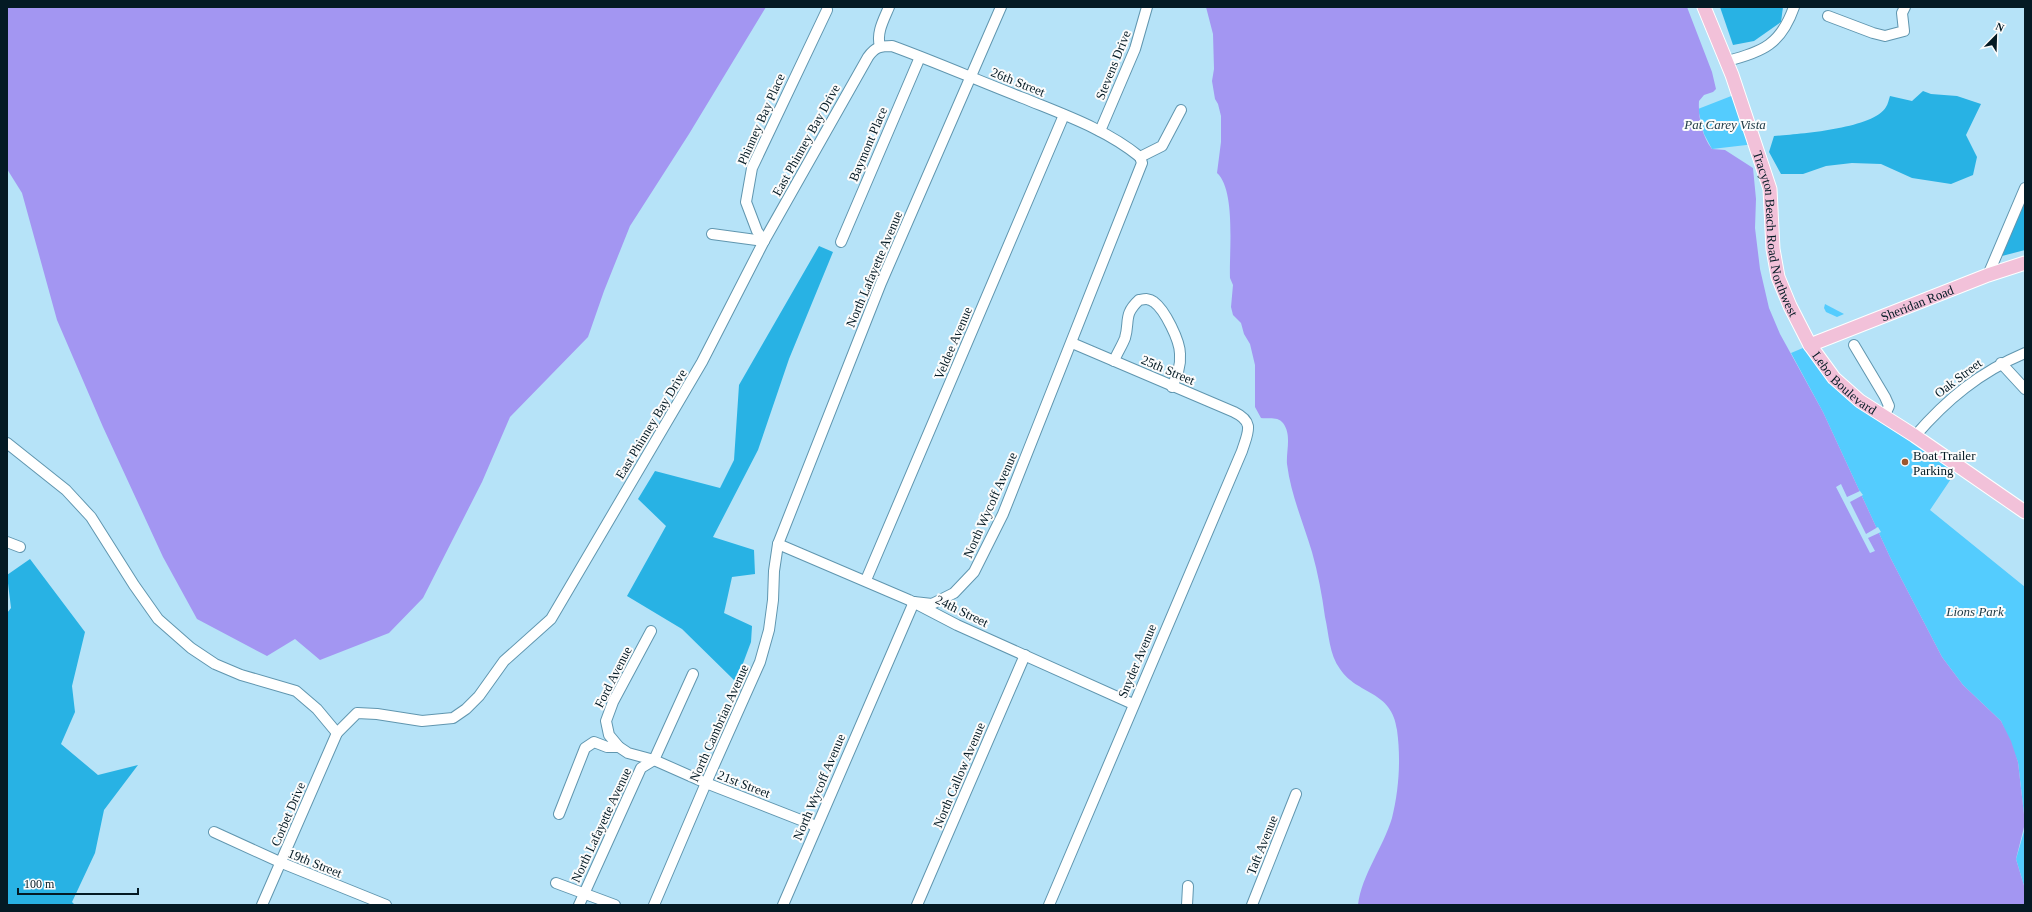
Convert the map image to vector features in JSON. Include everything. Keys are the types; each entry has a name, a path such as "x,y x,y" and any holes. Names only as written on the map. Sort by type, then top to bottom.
{"main road":[{"name":"Tracyton Beach Road Northwest","path":"1704,7 1727,61 1770,190 1773,248 1778,277 1790,306 1810,345"},
{"name":"Sheridan Road","path":"1810,345 1988,274 2025,263"},
{"name":"Lebo Boulevard","path":"1810,345 1824,366 1840,384 1860,401 1915,436 2025,512"}],"street":[{"path":"880,46 878,40 880,31 889,7"},
{"name":"North Lafayette Avenue","path":"778,544 881,283 1001,7"},
{"name":"Stevens Drive","path":"1100,132 1135,49 1147,7"},
{"path":"1727,61 1749,56 1774,43 1789,22 1794,7"},
{"path":"1828,16 1873,34 1885,36 1904,31 1902,12 1905,7"},
{"name":"Phinney Bay Place","path":"764,241 757,232 746,202 752,168 827,10"},
{"name":"26th Street","path":"880,46 892,46 1064,115 1130,148 1140,157"},
{"name":"East Phinney Bay Drive","path":"337,734 357,713 377,714 422,721 453,718 466,709 479,696 504,661 551,618 693,379 764,241 868,57 874,48 880,46"},
{"name":"Baymont Place","path":"841,242 920,57"},
{"path":"1140,157 1162,146 1181,110"},
{"name":"Veldee Avenue","path":"866,580 1064,115"},
{"name":"North Wycoff Avenue","path":"783,905 914,602 932,604 954,593 974,572 1003,514 1072,343 1142,162 1140,157"},
{"path":"1988,274 2025,188"},
{"path":"712,234 764,241"},
{"path":"1114,361 1125,336 1130,311 1139,300 1146,298 1154,302 1180,343 1180,364 1172,387"},
{"name":"25th Street","path":"1072,343 1172,387 1239,414 1248,421 1249,427"},
{"name":"Lebo Boulevard","path":"1854,346 1889,406 1884,417"},
{"name":"Oak Street","path":"1915,436 1951,397 1978,377 2001,363 2025,353"},
{"path":"2001,363 2025,389"},
{"name":"Snyder Avenue","path":"1049,905 1133,704 1242,451 1249,427"},
{"path":"7,443 66,490 91,517 134,585 158,619 192,648 215,664 241,675 296,691 317,709 337,734"},
{"path":"7,542 20,547"},
{"name":"24th Street","path":"778,544 866,580 914,602 957,625 1133,704"},
{"name":"North Cambrian Avenue","path":"654,905 760,662 769,630 778,544"},
{"name":"Ford Avenue","path":"619,747 609,735 606,721 613,702 651,631"},
{"name":"North Callow Avenue","path":"918,905 1024,655"},
{"name":"North Lafayette Avenue","path":"579,905 641,768 654,760 693,674"},
{"name":"Corbet Drive","path":"262,905 282,863 337,734"},
{"path":"559,814 586,748 594,742 607,747 619,747"},
{"name":"21st Street","path":"619,747 628,753 654,760 706,783 816,826"},
{"name":"Taft Avenue","path":"1252,905 1296,794"},
{"name":"19th Street","path":"214,832 282,863 386,905"},
{"path":"556,883 615,905"},
{"path":"1187,905 1188,886"}],"green space":[{"name":"Pat Carey Vista","path":"1739,93 1755,144 1712,149 1704,134 1698,109"},
{"path":"1825,304 1844,314 1837,317 1826,312 1824,308"},
{"name":"Lions Park","path":"1810,345 1827,370 1959,467 1930,510 2025,587 2025,823 2018,762 2001,721 1963,685 1942,657 1890,557 1823,412 1791,353"},
{"path":"2025,828 2025,889 2016,859"}],"shaded area":[{"path":"7,7 766,7 689,134 630,226 604,291 588,337 510,417 482,482 423,598 389,633 320,660 295,639 267,656 197,619 163,557 103,427 57,320 22,193 7,169"},
{"path":"1206,7 1687,7 1712,72 1716,89 1713,92 1704,95 1699,101 1699,113 1703,132 1712,149 1725,150 1753,168 1756,199 1755,228 1760,269 1769,308 1780,334 1823,412 1890,557 1942,657 1963,685 2001,721 2011,741 2018,762 2025,823 2016,859 2025,889 2025,905 1358,905 1360,894 1368,872 1392,818 1398,785 1399,763 1397,730 1394,717 1388,707 1373,694 1355,684 1347,677 1336,663 1330,644 1312,552 1294,498 1289,475 1287,464 1288,438 1286,428 1278,419 1261,418 1255,407 1255,365 1250,344 1244,334 1241,323 1233,315 1231,307 1233,285 1230,278 1229,207 1223,181 1217,173 1221,142 1221,116 1215,99 1212,81 1214,69 1213,34"},
{"path":"1720,7 1783,7 1781,22 1754,41 1733,45"},
{"path":"1923,91 1931,94 1957,96 1981,104 1966,135 1977,157 1973,175 1951,184 1912,178 1881,164 1852,163 1826,166 1803,174 1781,174 1769,152 1774,136 1817,132 1866,121 1886,107 1890,96 1912,101"},
{"path":"2025,201 2025,250 2002,256"},
{"path":"819,246 833,252 789,359 758,450 713,537 754,550 755,574 732,577 724,613 752,626 751,642 736,682 682,629 627,596 666,526 638,499 655,471 720,488 734,460 739,385"},
{"path":"30,559 85,632 72,686 75,712 61,744 98,775 138,765 104,810 95,853 72,902 75,905 7,905 7,613 11,608 7,575"}],"pier":[{"path":"1841,484 1847,497 1860,491 1863,495 1850,502 1866,534 1878,527 1881,532 1868,538 1875,551 1870,553 1836,487"}],"place":[{"name":"Boat Trailer Parking","path":"1905,462"}]}
